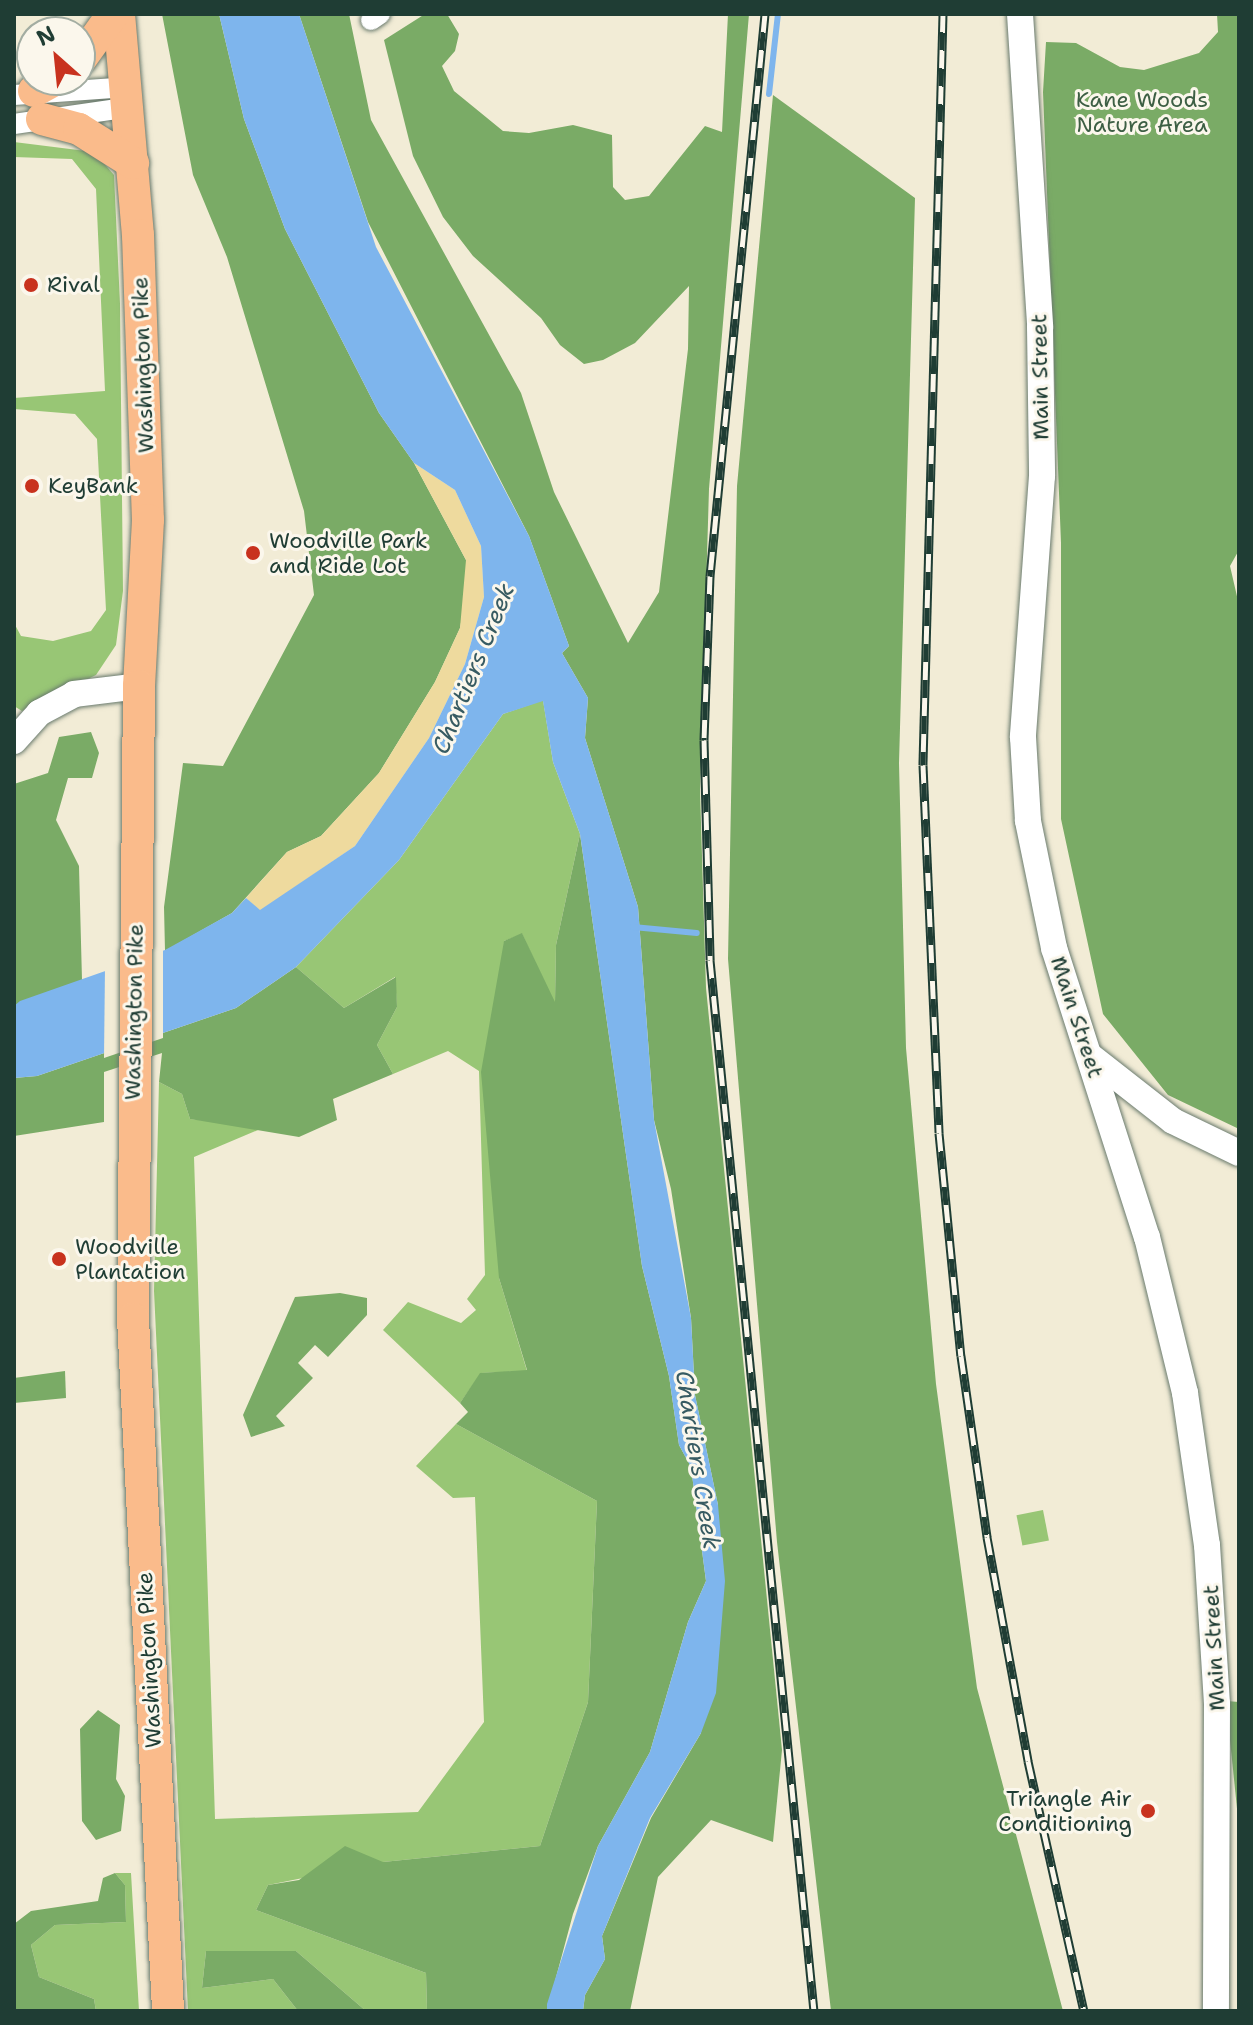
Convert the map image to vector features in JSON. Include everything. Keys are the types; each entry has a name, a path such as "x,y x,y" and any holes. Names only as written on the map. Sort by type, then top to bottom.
{"main road":[{"path":"96,40 116,14"},
{"name":"Washington Pike","path":"116,14 128,97 133,163 148,520 139,686 134,942 133,1319 168,2011"},
{"path":"32,102 133,163"}],"street":[{"name":"Main Street","path":"1020,14 1040,327 1042,476 1023,737 1028,821 1054,948 1169,1316 1198,1473 1217,1704 1216,2011"},
{"path":"32,102 61,94 128,97"},
{"path":"32,102 128,97"},
{"path":"18,727 74,694 139,686"},
{"path":"1090,1056 1173,1121 1239,1153"}],"green space":[{"path":"162,14 219,14 244,119 285,229 379,413 414,463 466,560 467,590 460,628 435,682 379,773 321,836 287,852 232,913 165,951 164,907 183,763 223,766 314,595 304,511 227,257 193,175"},
{"path":"299,14 349,14 371,120 521,393 554,492 628,643 659,592 688,349 689,286 635,343 603,360 584,364 560,345 541,318 473,256 443,217 413,156 384,40 425,14 447,14 459,34 455,51 442,66 454,91 503,131 529,133 573,125 612,135 613,187 625,200 649,196 705,126 722,132 728,14 749,14 709,489 700,790 706,988 782,1750 773,1842 711,1820 658,1877 630,2011 583,2011 585,1995 605,1959 602,1936 651,1818 701,1733 718,1505 695,1395 691,1318 671,1189 654,1120 638,907 585,738 588,698 562,653 569,646 529,536 368,222"},
{"name":"Kane Woods Nature Area","path":"1217,14 1239,14 1239,550 1230,566 1239,605 1239,1129 1168,1095 1103,1014 1061,819 1061,543 1043,92 1046,42 1076,43 1120,67 1144,70 1199,53 1218,32"},
{"path":"773,95 915,198 899,763 906,1048 936,1384 977,1688 1063,2011 831,2011 777,1542 728,959 737,486"},
{"path":"14,142 94,152 114,175 120,304 123,591 116,645 96,675 22,711 14,706 14,623 21,636 53,641 91,631 106,610 97,439 75,414 14,409 14,398 105,391 96,189 72,159 14,157"},
{"path":"543,700 553,762 580,834 556,945 555,1004 522,934 504,941 499,1278 527,1371 481,1373 460,1403 383,1330 408,1302 461,1323 476,1310 467,1299 485,1275 479,1071 448,1051 393,1074 377,1045 397,1007 395,977 344,1008 296,967 399,860 503,714"},
{"path":"91,732 99,753 92,778 68,778 56,820 79,866 82,980 14,1006 14,784 48,773 59,737"},
{"path":"580,834 642,1266 669,1376 679,1445 691,1467 706,1581 688,1622 650,1752 598,1846 573,1914 547,2011 427,2011 426,1973 256,1910 268,1885 299,1880 345,1846 383,1862 540,1846 588,1702 597,1501 456,1424 468,1412 460,1403 480,1373 527,1370 499,1278 481,1072 504,941 522,933 555,1002 556,945"},
{"path":"296,967 344,1008 396,977 397,1007 377,1045 393,1074 333,1099 337,1120 299,1137 190,1119 182,1094 159,1082 162,1053 104,1072 104,1122 14,1136 14,1078 37,1076 236,1008"},
{"path":"159,1082 182,1094 190,1119 265,1127 194,1157 215,1819 418,1812 484,1722 475,1497 453,1498 416,1466 456,1424 597,1501 588,1702 540,1846 383,1862 268,1885 256,1910 426,1973 427,2011 366,2011 296,1951 206,1951 202,1988 273,1979 298,2011 188,2011 154,1291"},
{"path":"340,1293 367,1298 367,1315 328,1357 315,1345 298,1363 313,1378 276,1416 285,1426 251,1437 243,1415 295,1297"},
{"path":"65,1371 66,1398 14,1403 14,1378"},
{"path":"1043,1510 1049,1540 1022,1546 1016,1515"},
{"path":"1226,1701 1239,1702 1239,1828"},
{"path":"98,1710 120,1725 116,1779 125,1796 121,1831 96,1840 82,1821 80,1729"},
{"path":"115,1873 131,1873 139,2011 96,2011 94,1999 39,1977 31,1945 55,1925 126,1922 125,1885"},
{"path":"115,1873 125,1885 126,1922 55,1925 31,1945 39,1977 94,1999 96,2011 14,2011 14,1924 31,1911 98,1901 103,1878"},
{"path":"206,1951 296,1951 366,2011 298,2011 273,1979 202,1988"}],"sand":[{"path":"414,463 455,490 481,546 484,597 465,664 429,738 355,846 260,911 246,898 287,852 321,836 379,773 435,682 460,628 466,560"}],"water":[{"name":"Chartiers Creek","path":"219,14 299,14 376,247 529,536 569,646 562,653 588,698 585,738 638,907 654,1120 691,1318 695,1395 718,1505 725,1581 716,1693 701,1733 650,1818 602,1936 605,1959 585,1995 583,2011 547,2011 547,2004 598,1846 650,1752 688,1622 706,1581 691,1467 679,1445 669,1376 642,1266 580,834 553,762 543,701 503,714 399,860 296,967 236,1008 37,1076 14,1078 14,1006 20,1001 165,950 232,913 246,898 260,910 355,846 429,738 465,664 484,597 481,546 455,490 414,463 379,413 285,229 244,119"}],"pier":[{"path":"163,947 163,1038 104,1058 105,968"}],"waterway":[{"path":"769,94 778,14"},
{"path":"633,927 697,933"}],"railway":[{"path":"765,14 710,576 704,740 710,960 814,2011"},
{"path":"943,14 923,765 939,1133 961,1356 987,1537 1028,1761 1084,2011"}],"place":[{"name":"Rival","path":"31,285"},
{"name":"KeyBank","path":"32,486"},
{"name":"Woodville Park and Ride Lot","path":"253,553"},
{"name":"Woodville Plantation","path":"59,1259"},
{"name":"Triangle Air Conditioning","path":"1148,1811"}]}
